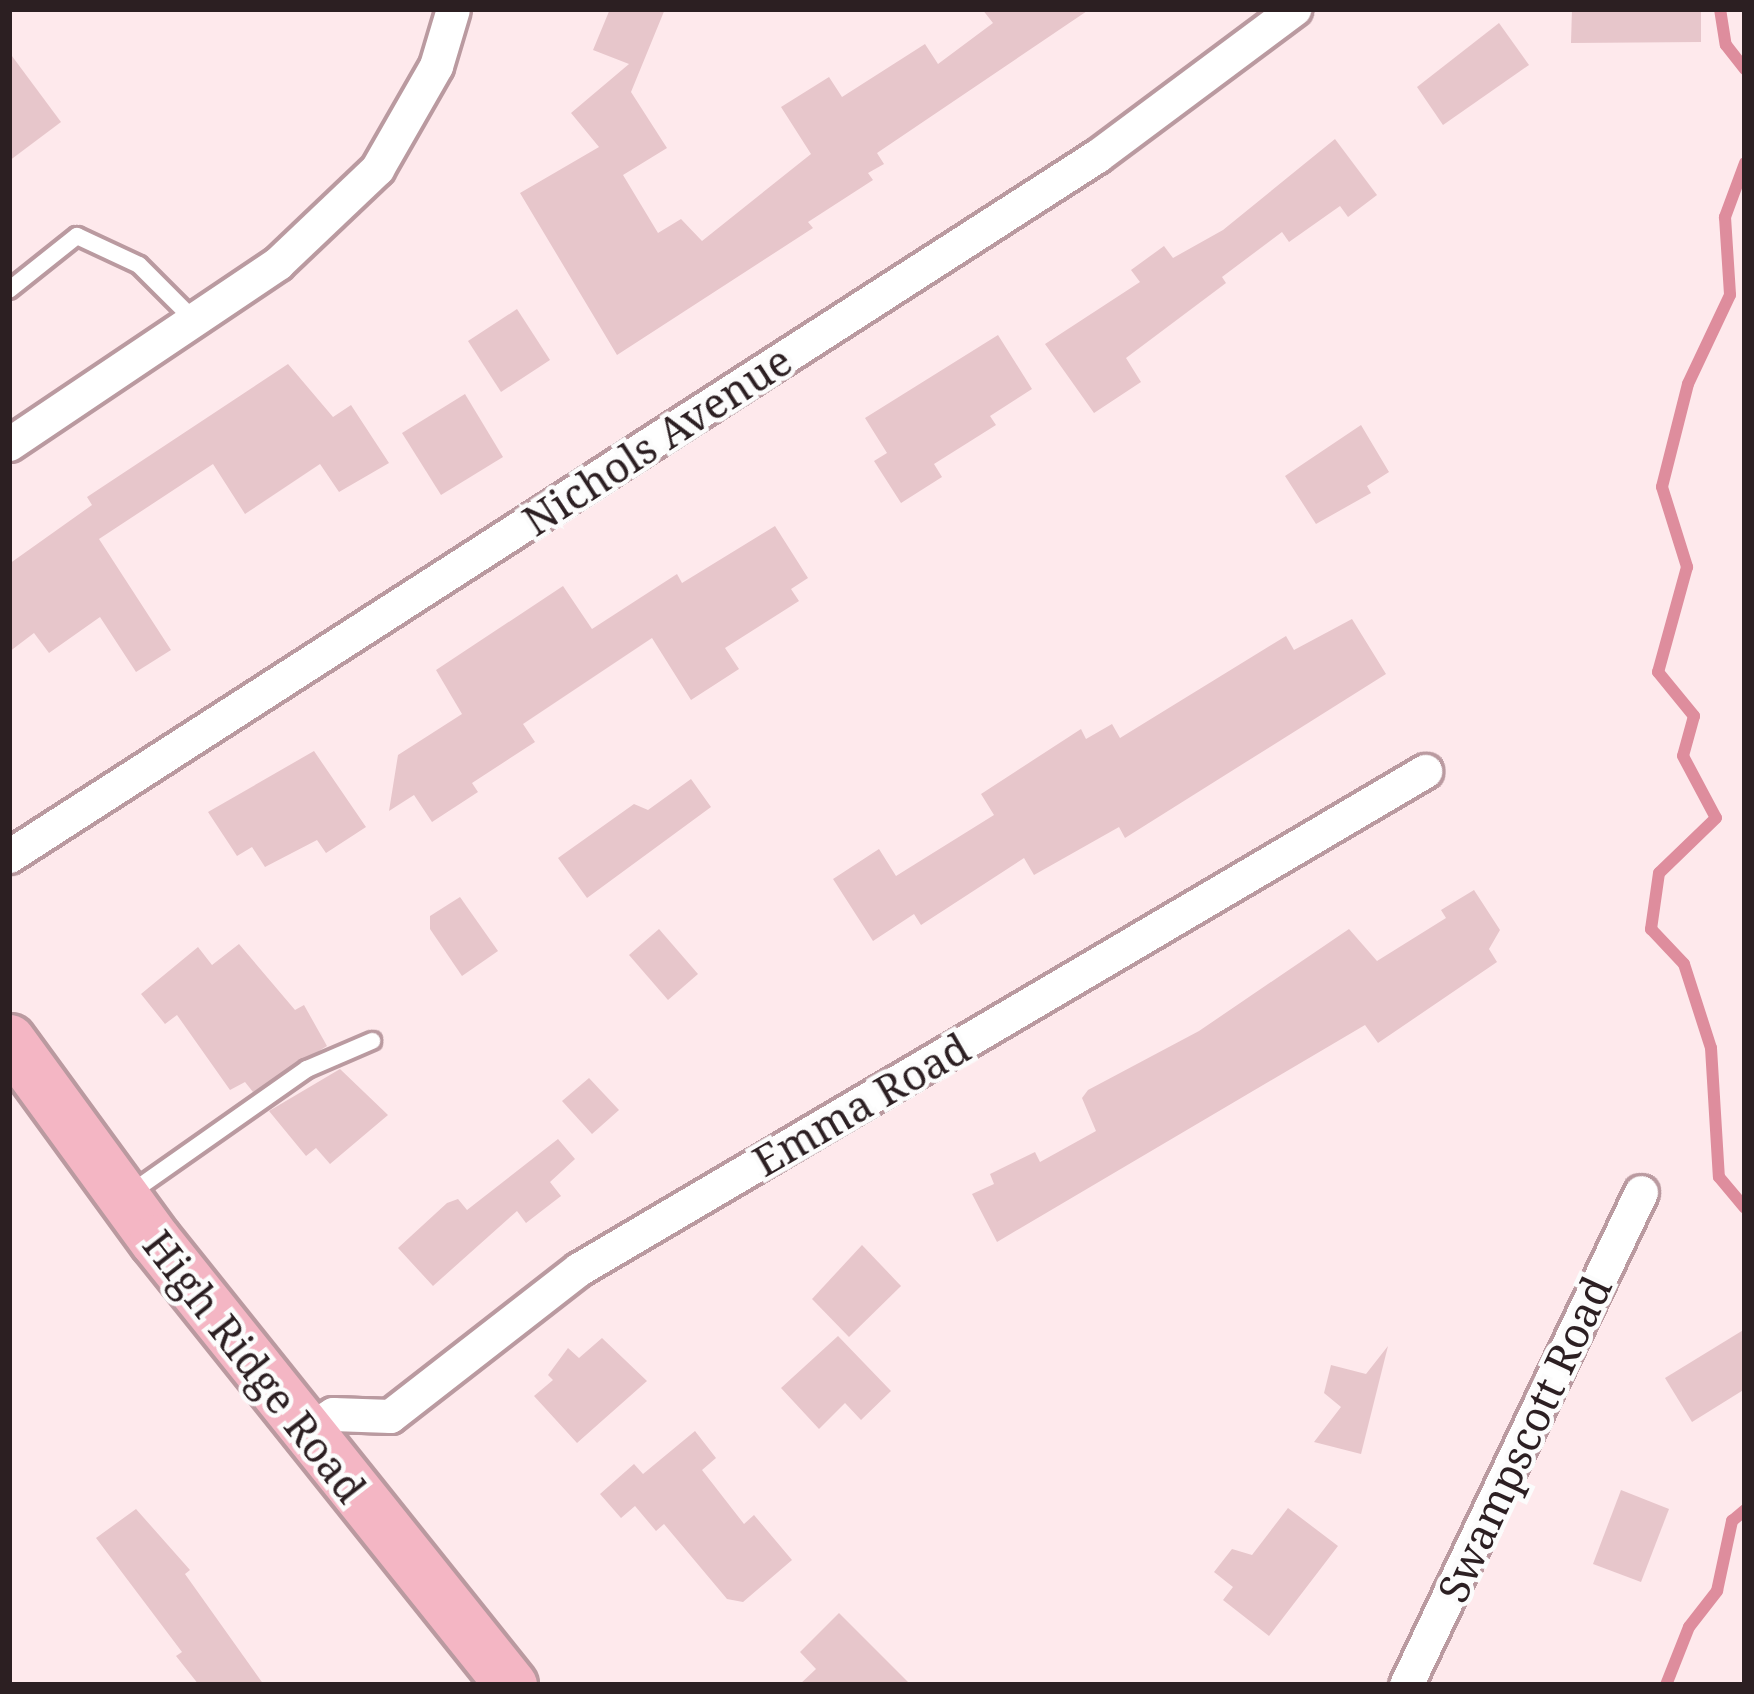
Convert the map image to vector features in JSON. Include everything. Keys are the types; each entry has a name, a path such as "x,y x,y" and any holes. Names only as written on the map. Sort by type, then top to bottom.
{"main road":[{"name":"High Ridge Road","path":"9,1040 124,1198 511,1685"}],"street":[{"path":"9,444 278,263 376,169 436,67 453,9"},
{"name":"Nichols Avenue","path":"9,856 1097,156 1294,9"},
{"name":"Emma Road","path":"306,1431 333,1414 391,1417 579,1269 1425,771"},
{"name":"Swampscott Road","path":"1406,1685 1641,1192"}],"lane":[{"path":"9,290 77,236 139,265 194,320"},
{"path":"124,1198 308,1069 372,1041"}],"building":[{"path":"610,9 665,9 631,92 667,148 623,175 658,233 681,219 702,241 811,154 781,107 829,77 842,97 925,44 938,64 993,23 982,9 1090,9 877,153 884,164 868,173 873,180 808,222 813,228 617,355 520,193 599,147 571,113 629,64 593,50"},
{"path":"1572,9 1701,9 1701,42 1571,43"},
{"path":"1499,23 1529,65 1443,125 1417,87"},
{"path":"9,52 61,122 9,161"},
{"path":"1335,139 1377,195 1348,217 1340,206 1289,242 1282,232 1222,277 1226,283 1126,358 1141,382 1094,413 1045,344 1140,282 1131,270 1164,246 1173,258 1223,230"},
{"path":"517,309 550,360 501,392 468,341"},
{"path":"998,335 1032,389 990,416 996,425 934,464 942,477 901,503 874,461 887,453 865,418"},
{"path":"288,364 333,417 351,405 389,463 339,492 320,464 245,514 213,464 99,539 171,650 136,672 100,617 49,653 34,633 9,652 9,564 92,505 87,497"},
{"path":"465,394 503,457 441,495 402,433"},
{"path":"1361,425 1389,472 1367,486 1371,493 1316,524 1285,476"},
{"path":"775,526 808,578 791,589 799,601 725,648 739,669 691,700 652,638 523,724 535,742 472,783 478,792 432,822 414,795 389,811 398,755 462,714 436,670 563,586 592,629 677,574 682,583"},
{"path":"1352,619 1386,674 1125,838 1119,827 1034,875 1024,858 921,925 914,914 873,941 833,879 879,849 896,876 994,815 981,794 1081,729 1086,739 1112,724 1120,738 1286,636 1294,650"},
{"path":"314,751 366,827 326,853 317,840 265,867 252,847 237,856 208,812"},
{"path":"691,779 711,807 587,898 558,858 634,804 648,810"},
{"path":"1474,890 1500,930 1489,949 1497,962 1378,1043 1365,1025 997,1242 972,1194 994,1184 990,1174 1035,1152 1040,1162 1096,1131 1082,1098 1088,1090 1199,1031 1349,929 1377,961 1446,918 1441,910"},
{"path":"460,897 498,951 462,976 430,929 430,916"},
{"path":"659,929 698,974 668,1000 629,955"},
{"path":"239,944 295,1010 304,1005 327,1046 253,1092 245,1082 230,1090 177,1015 165,1024 141,994 198,947 212,965"},
{"path":"340,1069 388,1115 330,1164 316,1148 306,1156 269,1111"},
{"path":"589,1078 619,1110 592,1134 562,1101"},
{"path":"558,1139 575,1159 550,1182 561,1196 526,1223 517,1211 433,1286 398,1248 447,1203 458,1199 467,1210"},
{"path":"862,1245 901,1286 849,1337 812,1299"},
{"path":"1745,1329 1745,1389 1692,1422 1665,1378"},
{"path":"838,1336 891,1391 861,1420 845,1403 819,1429 781,1388"},
{"path":"602,1338 647,1381 577,1443 534,1396 553,1380 548,1375 568,1348 579,1358"},
{"path":"1388,1346 1361,1454 1314,1442 1341,1407 1324,1393 1331,1365 1366,1374"},
{"path":"695,1431 716,1458 702,1470 744,1524 754,1515 792,1560 743,1602 727,1599 664,1524 656,1531 635,1506 621,1518 600,1494 634,1464 643,1474"},
{"path":"1621,1490 1669,1509 1641,1582 1593,1564"},
{"path":"1288,1508 1338,1546 1269,1636 1223,1600 1233,1587 1214,1572 1232,1549 1252,1555"},
{"path":"136,1509 190,1570 185,1574 264,1685 199,1685 176,1656 182,1652 96,1538"},
{"path":"839,1613 911,1685 799,1685 816,1669 800,1652"}],"waterway":[{"path":"1720,9 1726,45 1745,69"},
{"path":"1745,163 1725,217 1730,295 1688,384 1662,487 1687,567 1658,672 1694,716 1683,756 1716,818 1659,873 1651,929 1684,964 1711,1048 1719,1177 1745,1208"},
{"path":"1666,1685 1689,1627 1717,1591 1732,1521 1745,1510"}]}
